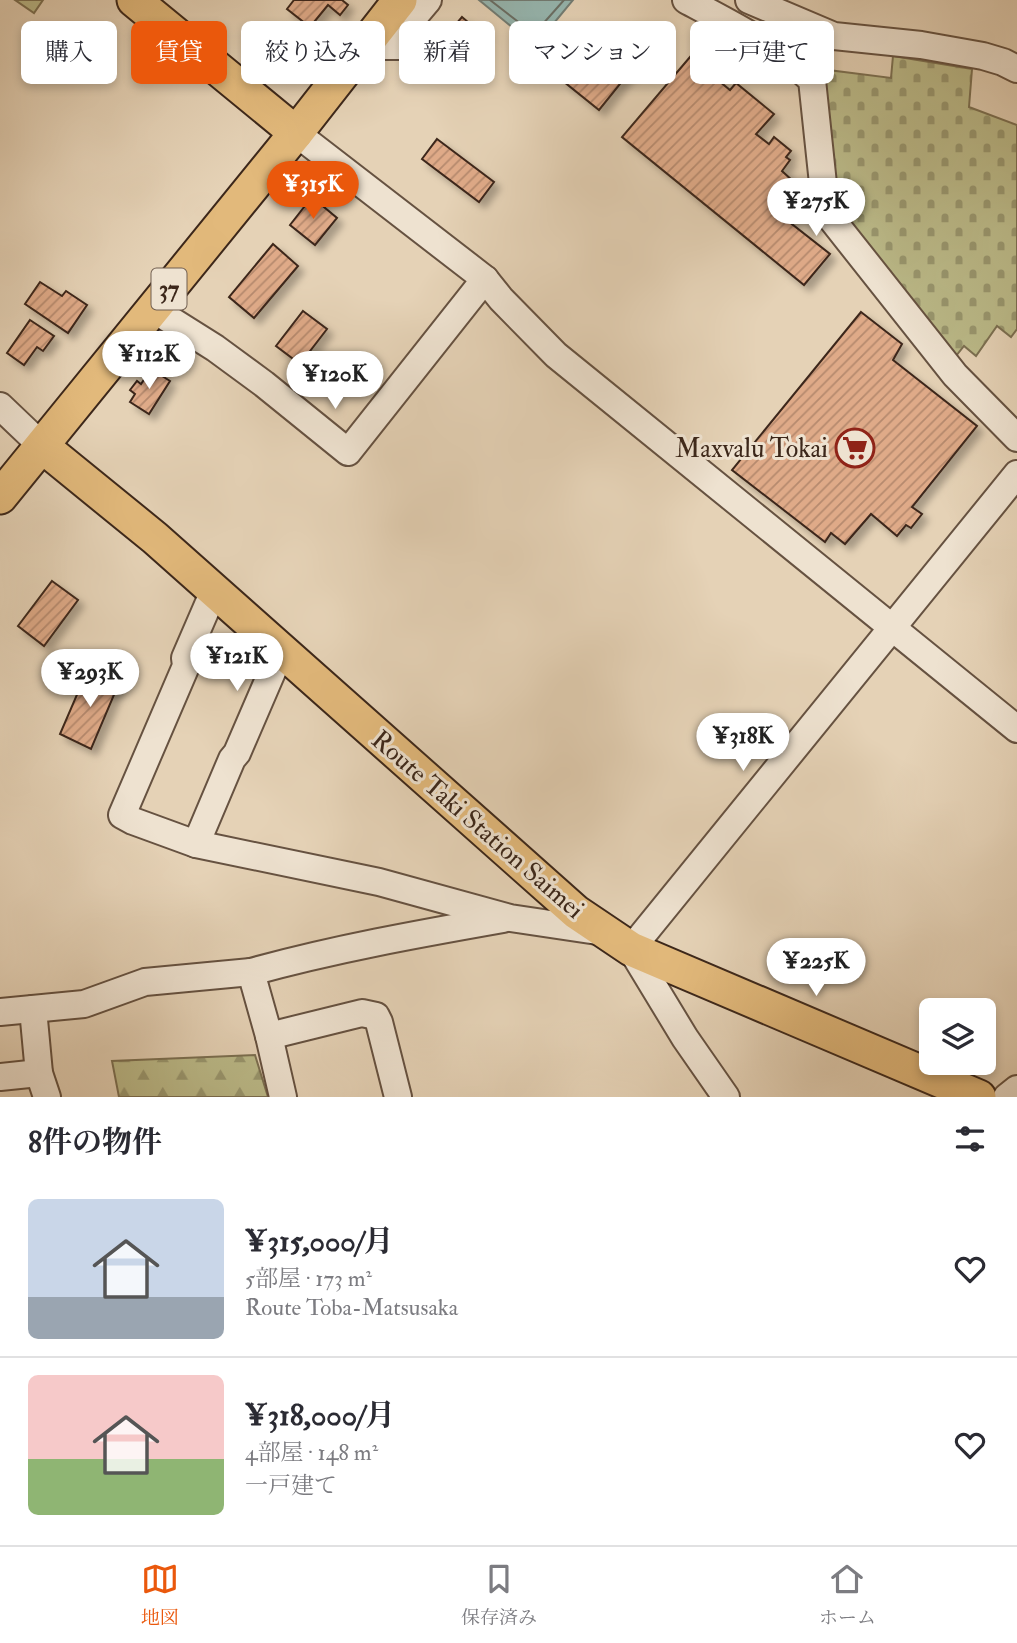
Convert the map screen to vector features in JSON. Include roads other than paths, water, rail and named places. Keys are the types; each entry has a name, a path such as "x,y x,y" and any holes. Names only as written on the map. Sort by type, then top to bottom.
{"main road":[{"path":"134,0 296,133"},
{"name":"37","path":"384,21 400,0"},
{"name":"37","path":"0,497 334,84"},
{"name":"Route Taki Station Saimei","path":"42,446 155,538 576,912 618,941 979,1097"}],"street":[{"path":"385,46 402,46 401,38 405,29 428,0"},
{"path":"686,0 761,40 794,63 812,80 826,212 955,375 1017,439"},
{"path":"748,0 834,36 921,45 983,56 1017,69"},
{"path":"296,133 485,279 556,355 1017,729"},
{"path":"153,309 215,348 348,452 485,279"},
{"path":"0,407 42,446"},
{"path":"618,941 891,628 1017,474"},
{"path":"214,591 185,658 186,666 122,815 196,844 379,883 510,918 618,941 726,1097"},
{"path":"196,844 281,651"},
{"path":"0,1012 84,1004 145,982 251,972 351,947 510,918"},
{"path":"251,972 283,1097"},
{"path":"0,1077 43,1085 33,1009"},
{"path":"269,1036 362,1013 376,1016 398,1097"},
{"path":"1007,1097 1017,1089"}],"water":[{"path":"479,0 573,0 556,21 509,21 509,25"}],"place":[{"name":"Maxvalu Tokai","path":"855,448"}]}
